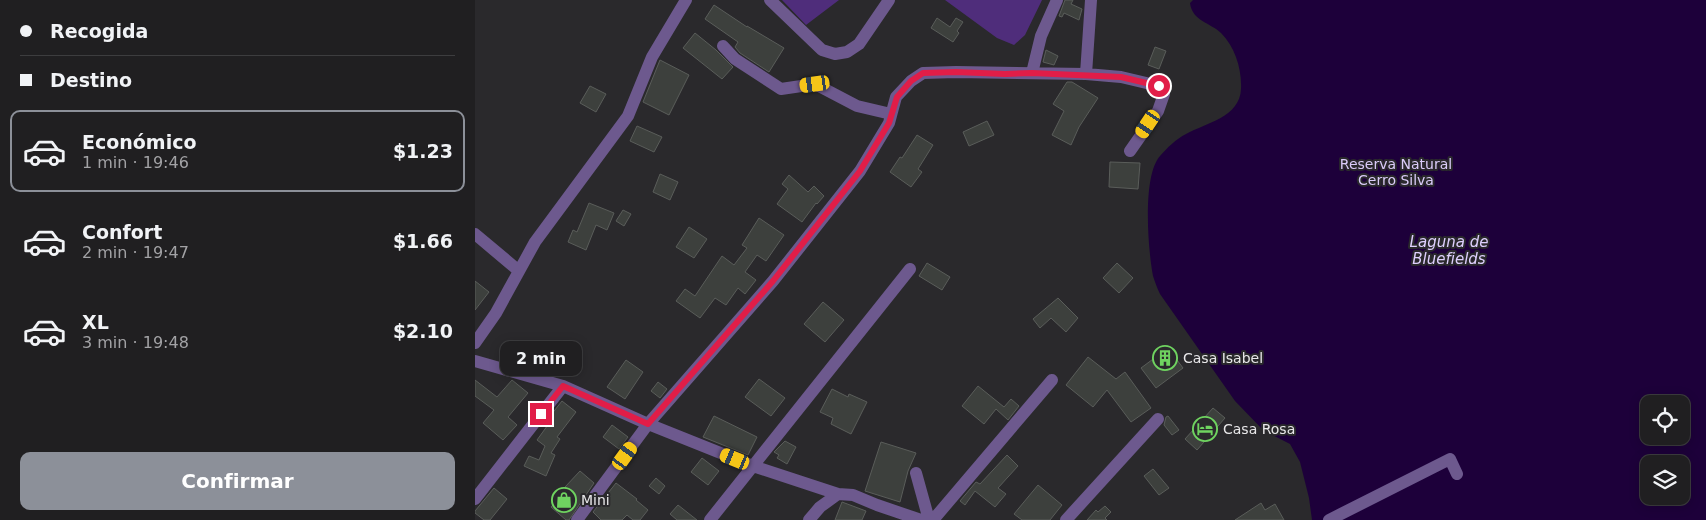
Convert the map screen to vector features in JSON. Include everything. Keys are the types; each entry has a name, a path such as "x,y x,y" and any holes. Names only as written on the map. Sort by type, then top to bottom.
{"street":[{"path":"475,343 496,312 535,242 628,116 652,57 686,0"},
{"path":"770,0 822,50 835,54 847,52 859,44 889,0"},
{"path":"1032,73 1041,36 1057,0"},
{"path":"1086,74 1091,0"},
{"path":"723,46 735,59 781,89 815,84 857,106 891,114"},
{"path":"577,520 648,424 773,281 860,171 889,123 897,97 911,81 923,73 1086,74 1121,77 1159,86 1164,94 1158,111 1130,151"},
{"path":"475,234 519,271"},
{"path":"709,520 910,269"},
{"path":"475,361 563,386 648,424 753,466 838,494 853,495 921,520"},
{"path":"931,520 1052,380"},
{"path":"475,499 563,386"},
{"path":"1066,520 1159,419"},
{"path":"1329,520 1449,459 1457,474"},
{"path":"916,474 931,520"},
{"path":"809,520 820,508 838,494"}],"shaded area":[{"path":"782,0 839,0 806,25"},
{"path":"945,0 1042,0 1025,35 1014,45 997,38"}],"water":[{"name":"Laguna de Bluefields","path":"1193,0 1706,0 1706,520 1312,520 1309,498 1300,462 1290,444 1263,430 1235,401 1160,294 1153,276 1149,249 1148,214 1154,166 1160,156 1179,138 1228,113 1239,99 1241,89 1239,66 1230,45 1221,33 1198,18 1191,9 1190,3"}],"building":[{"path":"1065,0 1073,0 1071,4 1082,9 1079,20 1064,13 1062,17 1059,16"},
{"path":"714,5 784,48 769,72 740,53 735,47 738,42 705,19"},
{"path":"937,18 950,27 956,18 963,22 953,42 931,28"},
{"path":"695,33 733,67 722,79 683,48"},
{"path":"1155,47 1166,51 1159,69 1148,65"},
{"path":"1046,50 1058,56 1054,65 1043,62"},
{"path":"660,60 689,75 669,115 643,102"},
{"path":"1067,82 1072,82 1098,98 1079,127 1071,145 1052,135 1064,111 1053,104"},
{"path":"590,86 606,94 596,112 580,103"},
{"path":"987,121 994,135 969,146 963,132"},
{"path":"637,126 662,137 654,152 630,141"},
{"path":"917,135 933,145 918,169 922,172 911,187 890,172"},
{"path":"1110,162 1140,163 1138,189 1109,187"},
{"path":"660,174 678,182 670,200 653,192"},
{"path":"789,175 808,192 814,186 824,196 816,203 802,222 777,204 788,189 782,184"},
{"path":"589,203 614,213 607,230 596,225 586,250 568,242 573,230 577,232"},
{"path":"623,210 631,214 624,226 616,221"},
{"path":"759,218 784,235 766,261 757,255 745,272 756,280 745,294 738,288 726,305 715,298 700,318 676,301 685,289 695,296 722,256 734,265 747,248 742,245"},
{"path":"689,227 707,239 694,258 676,247"},
{"path":"927,263 950,277 942,290 919,276"},
{"path":"1117,263 1133,278 1119,293 1103,278"},
{"path":"475,281 489,292 475,310"},
{"path":"1058,298 1078,318 1066,332 1051,318 1040,328 1033,319"},
{"path":"823,302 844,320 825,342 804,324"},
{"name":"Casa Isabel","path":"1168,348 1183,368 1156,388 1141,368"},
{"path":"1088,357 1116,379 1125,372 1151,408 1131,422 1107,390 1093,407 1066,385"},
{"path":"626,360 643,372 625,399 607,387"},
{"path":"759,379 785,398 771,416 745,397"},
{"path":"475,380 497,397 512,380 528,393 508,417 517,425 503,440 483,423 494,410 475,396"},
{"path":"658,382 667,389 660,398 651,391"},
{"path":"978,386 1004,407 1011,399 1019,406 1008,420 996,409 984,424 962,406"},
{"path":"832,389 848,397 849,394 867,402 851,434 831,424 833,418 820,412"},
{"path":"562,401 576,412 557,437 560,439 551,453 555,455 546,476 524,466 529,456 539,460 545,446 537,440 550,422 547,420"},
{"name":"Casa Rosa","path":"1213,408 1225,418 1197,450 1185,439"},
{"path":"714,416 757,437 748,455 703,437"},
{"path":"1168,416 1179,430 1172,435 1164,425"},
{"path":"612,425 628,437 619,449 603,437"},
{"path":"785,441 796,447 787,464 777,458 779,455 774,452"},
{"path":"881,442 916,453 908,471 900,502 865,491"},
{"path":"1007,455 1018,466 998,488 1006,494 995,507 975,491 965,505 960,501 976,482 980,484"},
{"path":"702,458 719,471 708,485 691,472"},
{"path":"1153,469 1169,488 1159,495 1144,476"},
{"path":"580,471 594,483 569,520 566,520 551,507 567,489 565,487"},
{"path":"656,478 665,486 659,494 649,486"},
{"path":"616,483 648,510 640,520 633,520 627,515 622,520 601,520 593,512"},
{"path":"1038,485 1062,505 1050,520 1022,520 1014,514"},
{"path":"494,488 507,499 490,520 484,520 475,511"},
{"path":"842,502 866,511 862,520 835,520"},
{"path":"1261,503 1265,510 1275,504 1284,520 1235,520"},
{"path":"678,505 697,520 677,520 670,514"},
{"path":"1105,506 1111,512 1105,518 1107,520 1087,520 1096,510 1098,512"}],"place":[{"name":"Casa Isabel","path":"1165,358"},
{"name":"Casa Rosa","path":"1205,429"},
{"name":"Mini","path":"564,500"}],"route":[{"path":"541,414 563,386 648,424 773,281 860,171 889,123 897,97 911,81 923,73 1086,74 1121,77 1159,86"}],"park label":[{"name":"Reserva Natural Cerro Silva","path":"1396,172"}]}
